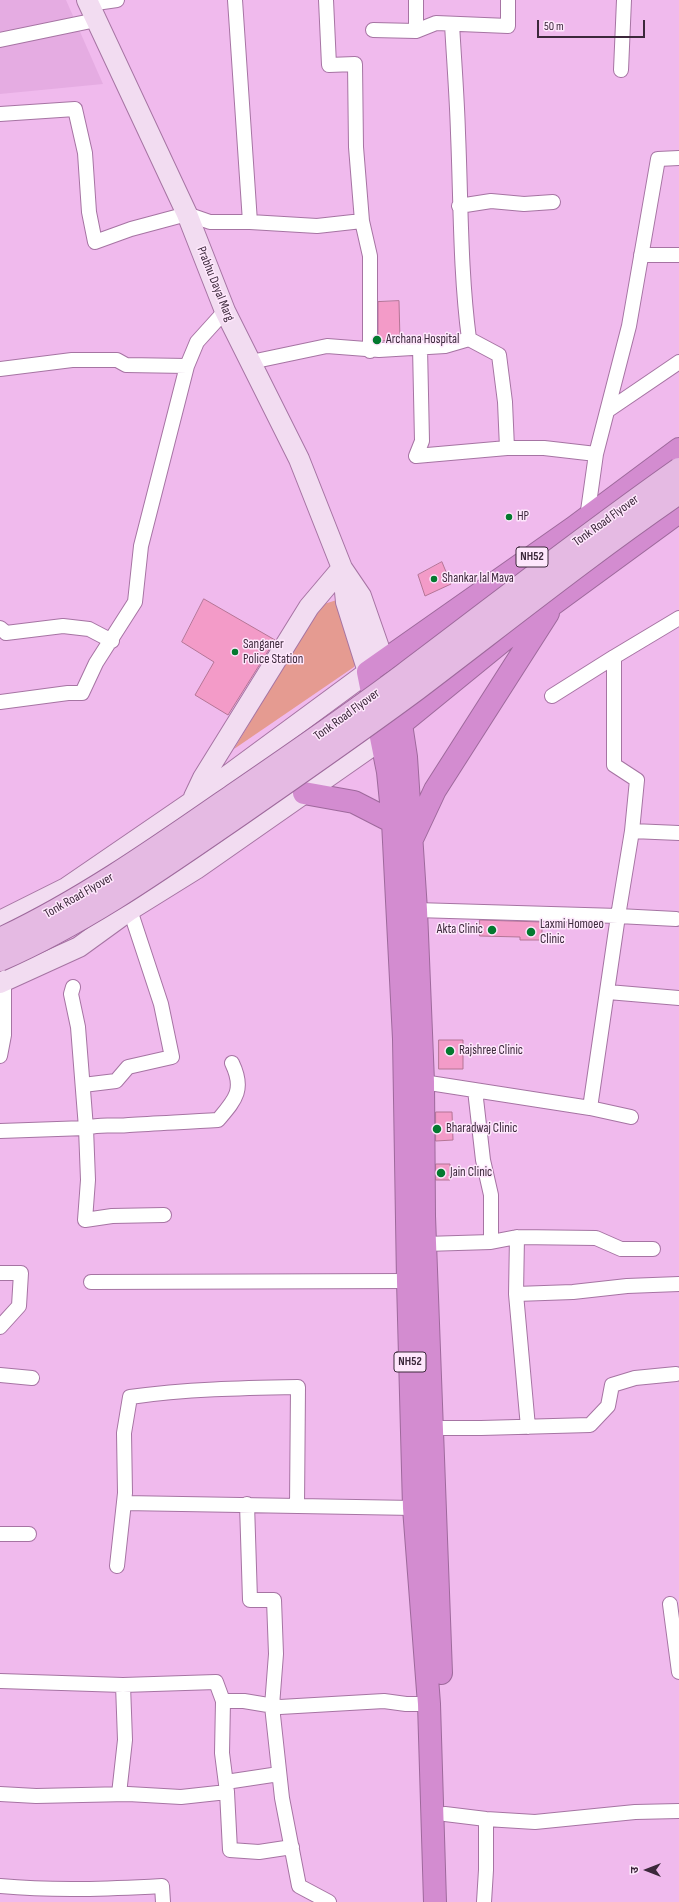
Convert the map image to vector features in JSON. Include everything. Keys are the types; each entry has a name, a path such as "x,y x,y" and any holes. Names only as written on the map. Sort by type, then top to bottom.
{"highway":[{"name":"NH52","path":"376,667 587,518 679,449"},
{"path":"382,739 505,639 556,600 679,512"},
{"path":"412,838 435,790 556,600"},
{"name":"NH52","path":"376,667 401,724 406,757 412,838 423,1082 425,1244 447,1902"},
{"name":"NH52","path":"376,667 382,739 388,772 393,822 404,1039 414,1508 429,1704 435,1902"},
{"path":"304,793 354,802 393,822"}],"main road":[{"name":"Tonk Road Flyover","path":"0,939 67,904 146,856 190,826 348,715 556,558 679,469"},
{"name":"Tonk Road Flyover","path":"0,960 64,929 157,872 341,745 567,574 679,493"}],"street":[{"path":"0,40 117,0"},
{"path":"235,0 250,222"},
{"path":"326,0 329,65 355,64 356,147 362,221 370,256 370,351"},
{"path":"416,0 416,31"},
{"path":"373,30 416,31 436,23 508,26 508,0"},
{"path":"621,70 624,0"},
{"name":"Prabhu Dayal Marg","path":"91,8 187,214 225,311 299,459 342,568 361,596 376,667"},
{"path":"452,24 458,133 459,206 464,298 469,339"},
{"path":"0,114 75,109 85,153 89,212 95,242 131,229 187,214 210,222 250,222 317,226 362,221"},
{"path":"639,540 587,518 596,454 629,326 658,159 679,158"},
{"path":"459,206 491,201 524,204 553,202"},
{"path":"641,255 679,255"},
{"path":"0,702 68,693 82,693 96,663 112,641 135,602 141,546 187,366 197,342 225,311"},
{"path":"251,362 327,346 370,351 445,346 469,339 499,354 505,402 507,448"},
{"path":"420,348 422,441 416,456 507,448 544,448 596,454"},
{"path":"0,369 72,360 117,360 126,365 187,366"},
{"path":"607,411 679,362"},
{"path":"192,801 203,778 309,607 342,568"},
{"path":"552,696 679,618"},
{"path":"0,628 6,633 63,626 89,629 112,641"},
{"path":"590,1108 632,831 637,780 614,765 614,657"},
{"path":"0,921 66,888 192,801 376,667"},
{"path":"0,1056 4,1035 2,982 79,947 130,910 196,869 382,739"},
{"path":"632,831 679,833"},
{"path":"83,1085 116,1081 128,1067 172,1057 161,1004 130,910"},
{"path":"416,910 676,919"},
{"path":"73,987 72,994 78,1027 86,1128 88,1180 85,1220 112,1216 164,1214"},
{"path":"608,992 679,998"},
{"path":"0,1131 86,1128 100,1124 127,1126 155,1122 218,1120 236,1099 238,1076 232,1063"},
{"path":"423,1082 590,1108 631,1117"},
{"path":"476,1090 483,1160 491,1195 491,1242"},
{"path":"425,1244 491,1242 517,1237 596,1238 621,1249 654,1249"},
{"path":"517,1237 516,1294 528,1427"},
{"path":"0,1272 20,1273 19,1306 0,1327"},
{"path":"91,1282 408,1281"},
{"path":"516,1294 573,1292 627,1286 679,1284"},
{"path":"432,1428 590,1425 608,1406 612,1385 635,1378 676,1374"},
{"path":"0,1375 32,1378"},
{"path":"117,1566 124,1503 124,1433 130,1397 165,1392 298,1387 297,1506"},
{"path":"124,1503 414,1508"},
{"path":"247,1504 250,1600 274,1600 276,1654 272,1706 282,1798 299,1886 328,1902"},
{"path":"0,1534 29,1534"},
{"path":"670,1604 679,1672"},
{"path":"0,1681 123,1685 216,1682 223,1701 222,1753 230,1850 259,1852 292,1847"},
{"path":"119,1794 125,1740 123,1685"},
{"path":"223,1701 244,1702 280,1707 384,1702 429,1704"},
{"path":"0,1794 36,1796 119,1794 181,1797 279,1774"},
{"path":"445,1814 486,1819 535,1822 635,1812 679,1811"},
{"path":"484,1902 486,1870 486,1819"},
{"path":"0,1886 40,1890 162,1886 163,1902"}],"shaded area":[{"path":"0,0 66,0 103,84 0,94"},
{"path":"340,599 359,657 354,667 234,749 304,632 324,604"}],"building":[{"path":"399,301 400,340 378,341 378,302"},
{"name":"Shankar lal Mava","path":"442,562 451,584 425,596 418,575"},
{"name":"Sanganer Police Station","path":"204,599 275,640 228,715 195,695 214,662 182,642"},
{"path":"480,920 542,922 542,940 520,940 520,937 480,936"},
{"path":"439,1040 463,1040 463,1069 439,1069"},
{"path":"436,1112 452,1112 453,1140 436,1141"},
{"path":"436,1164 450,1164 450,1180 436,1180"}],"place":[{"name":"Archana Hospital","path":"377,340"},
{"name":"HP","path":"509,517"},
{"name":"Shankar lal Mava","path":"434,579"},
{"name":"Sanganer Police Station","path":"235,652"},
{"name":"Akta Clinic","path":"492,930"},
{"name":"Laxmi Homoeo Clinic","path":"531,932"},
{"name":"Rajshree Clinic","path":"450,1051"},
{"name":"Bharadwaj Clinic","path":"437,1129"},
{"name":"Jain Clinic","path":"441,1173"}]}
